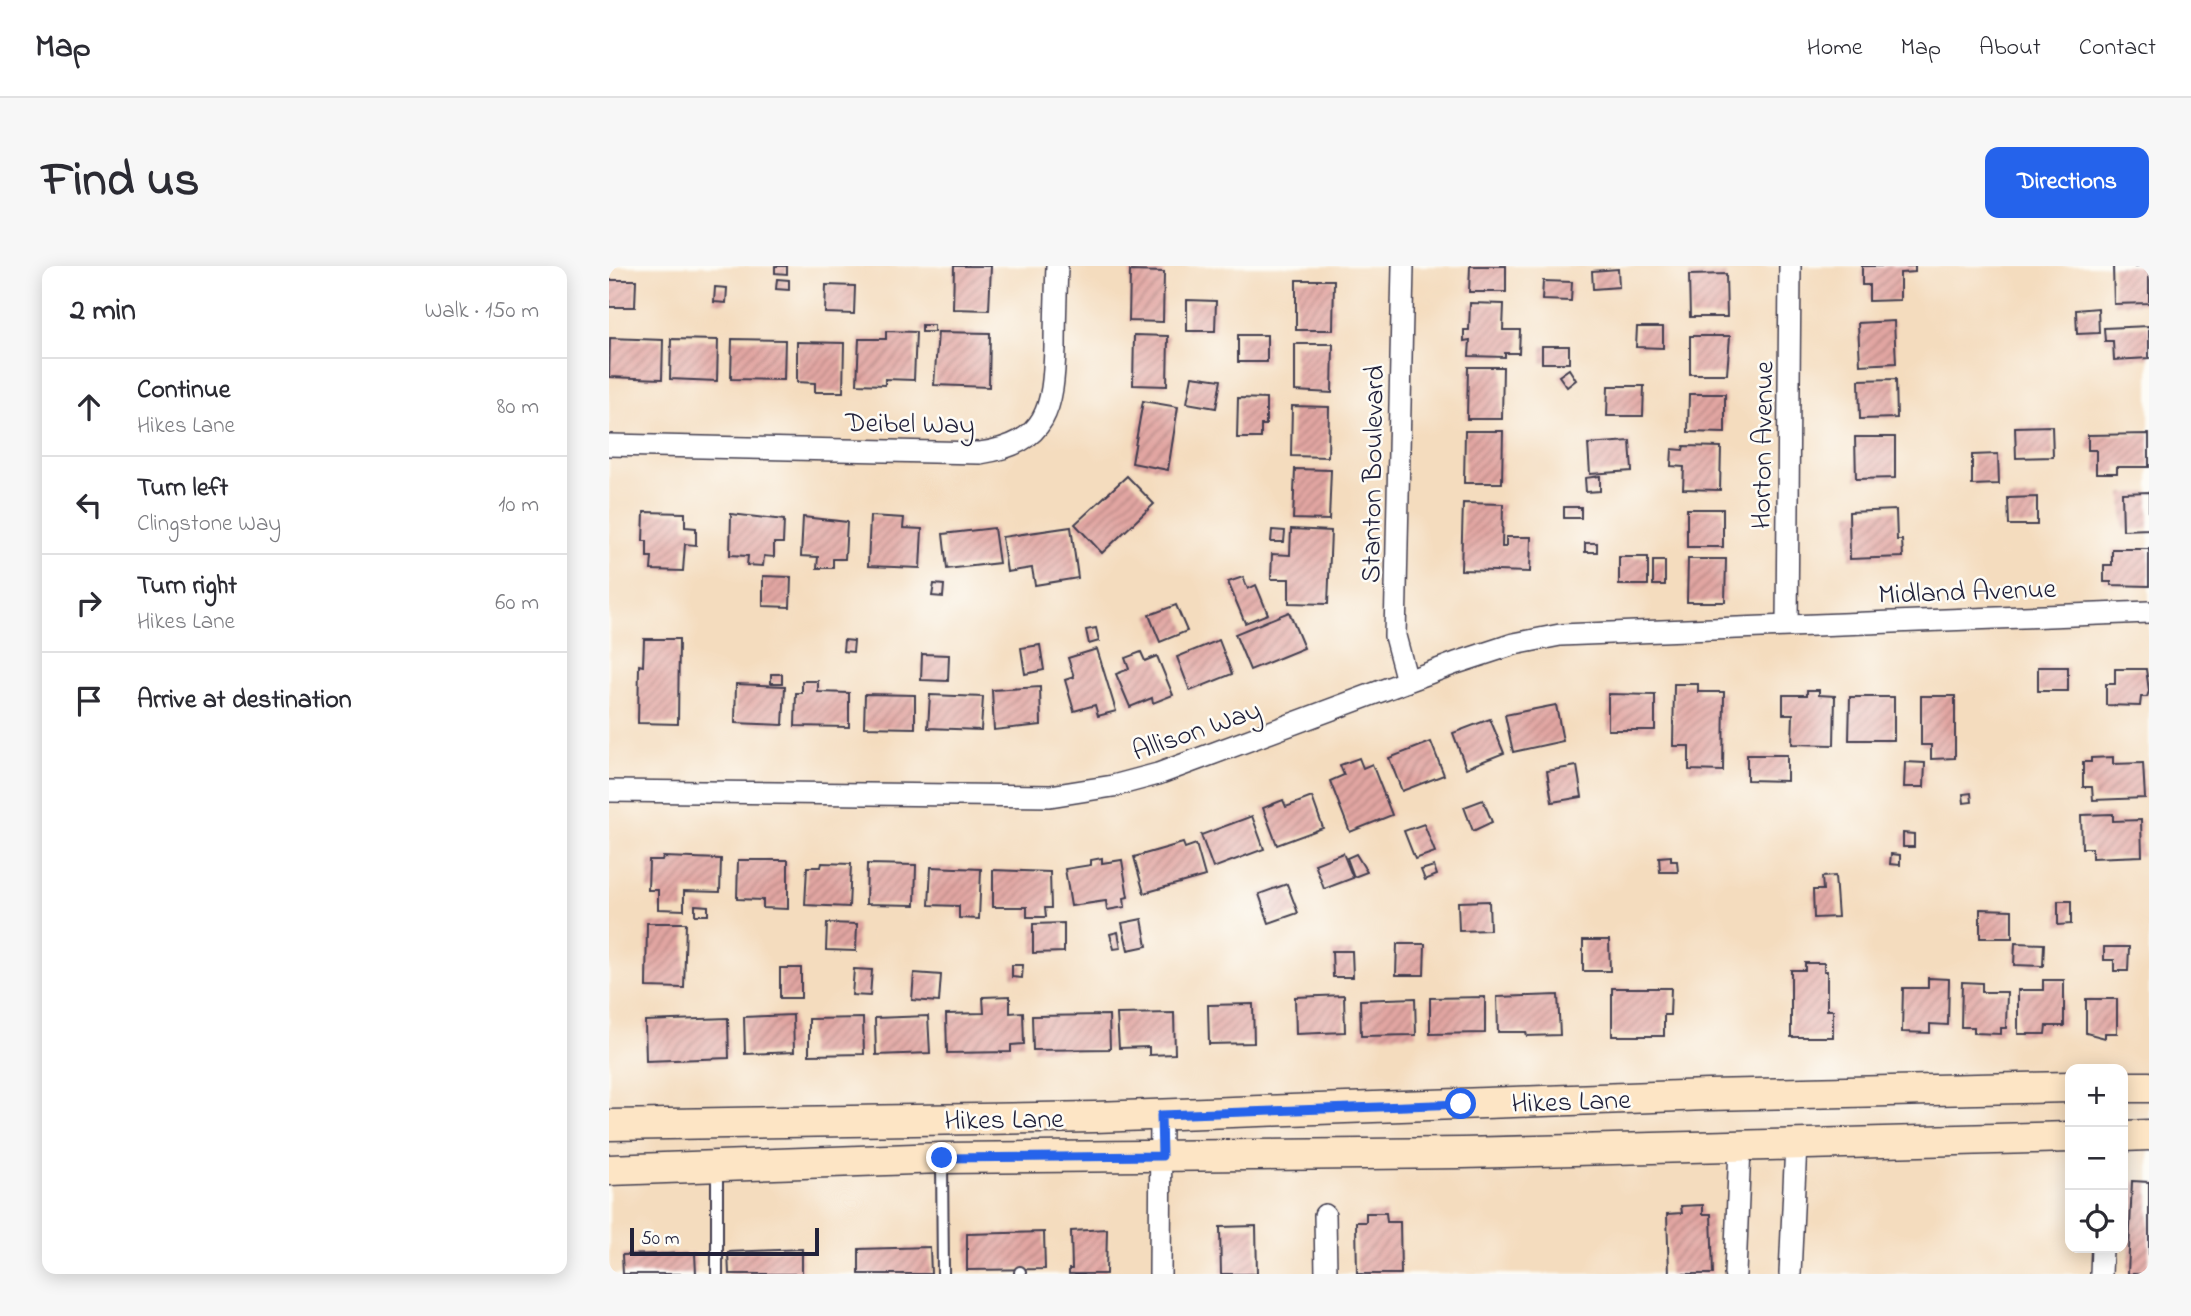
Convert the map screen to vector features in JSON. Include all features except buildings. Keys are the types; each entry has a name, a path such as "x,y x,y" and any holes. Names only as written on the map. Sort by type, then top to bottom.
{"main road":[{"name":"Hikes Lane","path":"609,1125 1161,1115 1708,1095 2065,1087"},
{"path":"2128,1087 2149,1087"},
{"path":"2128,1136 2149,1135"},
{"name":"Hikes Lane","path":"609,1170 942,1158 1739,1146 2065,1137"}],"street":[{"name":"Deibel Way","path":"609,445 980,453 1003,449 1023,440 1041,424 1052,400 1057,266"},
{"name":"Stanton Boulevard","path":"1403,266 1395,636 1407,681"},
{"name":"Horton Avenue","path":"1787,625 1790,266"},
{"name":"Midland Avenue","path":"1787,625 2149,612"},
{"name":"Allison Way","path":"609,791 1050,796 1113,786 1158,774 1514,644 1560,635 1787,625"},
{"path":"1160,1274 1161,1115"},
{"path":"1790,1274 1796,1144"},
{"path":"1735,1274 1739,1146"},
{"path":"1325,1215 1326,1274"},
{"path":"2101,1274 2102,1253"}],"lane":[{"path":"942,1158 943,1274"},
{"path":"716,1166 717,1274"}],"route":[{"path":"942,1158 1162,1156 1161,1115 1461,1104"}]}
